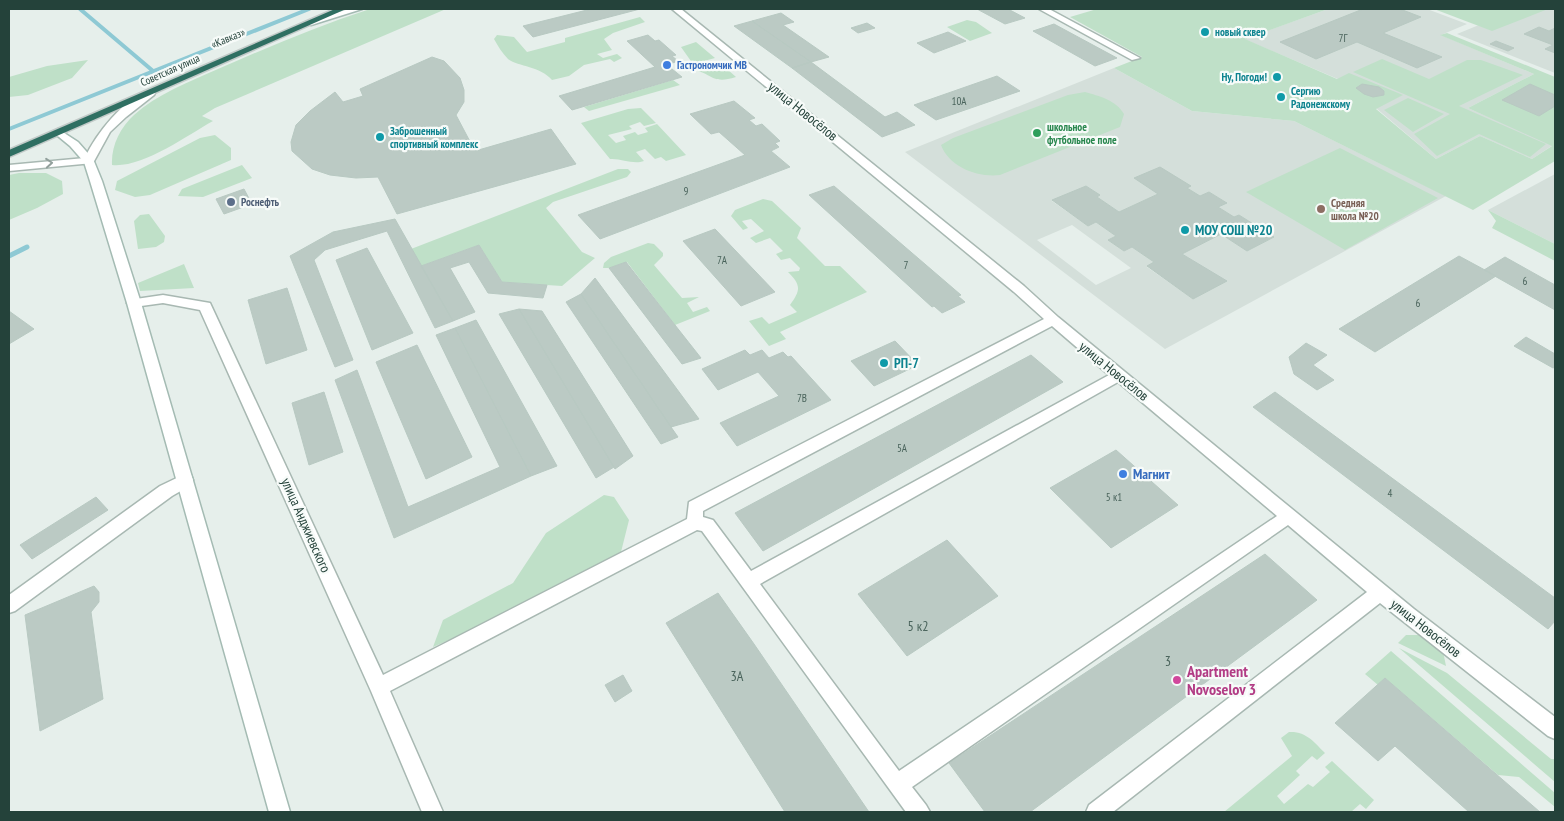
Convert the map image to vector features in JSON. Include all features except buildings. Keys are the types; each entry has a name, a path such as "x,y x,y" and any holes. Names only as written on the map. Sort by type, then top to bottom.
{"highway":[{"name":"«Кавказ»","path":"58,132 64,124 329,9"},
{"name":"Советская улица","path":"9,154 342,9"}],"street":[{"path":"311,22 358,9"},
{"name":"улица Новосёлов","path":"676,9 1012,283 1053,320 1380,592 1555,729"},
{"path":"1042,9 1135,58"},
{"path":"89,161 96,141 113,120 150,93"},
{"path":"58,132 74,144 89,161 134,303 280,812"},
{"path":"9,168 89,161"},
{"name":"улица Анджиевского","path":"134,303 163,299 205,306 379,687 432,812"},
{"path":"695,523 695,507 1053,320"},
{"path":"747,582 1120,375"},
{"path":"9,605 166,491 185,480"},
{"path":"897,784 1289,516"},
{"path":"379,687 695,523 707,525 747,582 919,812"},
{"path":"1096,812 1380,592"}],"shaded area":[{"path":"1328,9 1427,9 1467,24 1441,35 1534,74 1468,108 1553,145 1532,159 1480,136 1436,159 1376,108 1402,95 1338,79 1244,39"},
{"path":"1518,9 1555,9 1555,73 1457,34"},
{"name":"Средняя школа №20","path":"1114,68 1192,111 1294,121 1446,196 1165,349 905,152","holes":["1086,186 1100,195 1097,197 1119,212 1158,194 1187,188 1200,196 1209,192 1226,202 1218,207 1234,217 1239,215 1274,237 1247,251 1221,234 1182,254 1226,281 1193,299 1147,267 1154,262 1132,247 1124,251 1108,240 1116,236 1096,222 1088,226 1052,201","1072,225 1131,268 1096,285 1037,240"]},
{"path":"1555,174 1555,244 1488,210"}],"green space":[{"path":"370,9 446,9 215,108 202,116 213,121 164,150 137,162 112,165 113,151 117,138 134,115 153,101 185,84 256,53"},
{"path":"1097,9 1328,9 1245,39 1337,79 1349,73 1403,95 1376,109 1436,159 1480,136 1532,159 1552,146 1468,108 1534,74 1440,35 1447,33 1555,77 1555,161 1473,210 1294,121 1192,111 1114,68 1142,57 1070,17"},
{"path":"1434,9 1548,9 1492,31"},
{"path":"640,17 645,22 613,33 604,39 612,50 597,54 603,58 617,54 622,58 614,62 610,59 584,65 569,76 552,80 536,69 508,59 494,39 497,35 514,37 527,52 565,42 565,38"},
{"path":"967,20 976,22 992,33 970,41 947,27"},
{"path":"696,42 715,58 693,64 681,47"},
{"path":"1382,59 1429,79 1467,60 1481,60 1523,75 1459,106 1546,144 1530,157 1479,134 1437,156 1414,134 1450,114 1353,72"},
{"path":"88,60 72,78 28,95 9,97 9,77 47,66"},
{"path":"718,61 736,77 722,80 693,70"},
{"path":"673,80 680,85 589,111 584,107"},
{"name":"школьное футбольное поле","path":"1085,92 1107,99 1121,109 1124,114 1120,127 1000,175 974,173 957,165 945,153 941,145 953,138 1068,95"},
{"path":"1408,98 1444,114 1413,132 1384,110"},
{"path":"641,108 656,123 644,126 640,122 629,126 632,129 608,135 616,143 626,140 623,136 635,132 638,135 648,132 645,128 657,124 686,155 666,161 661,157 655,159 645,149 636,152 644,161 610,159 581,123 628,109"},
{"path":"215,135 231,148 231,160 150,195 135,197 115,190 117,181 200,138"},
{"path":"1340,148 1438,198 1345,250 1246,192"},
{"path":"242,165 252,178 203,197 178,196 182,189"},
{"path":"618,169 628,169 631,172 627,177 553,202 546,208 582,252 595,258 562,286 502,282 479,245 421,266 411,249"},
{"path":"46,173 62,181 63,194 9,220 9,175"},
{"path":"763,199 772,201 801,228 797,238 825,266 840,266 867,292 780,332 786,339 769,346 749,321 762,317 769,324 797,312 790,305 798,288 788,272 799,271 800,268 790,258 781,260 776,254 783,251 770,238 756,243 750,238 764,231 751,219 742,221 748,228 743,230 731,216 735,210"},
{"path":"1488,210 1555,244 1555,261 1492,228 1496,221"},
{"path":"149,214 165,236 164,242 156,247 138,249 134,221 140,215"},
{"path":"648,243 654,244 663,253 663,256 654,265 682,298 699,297 687,303 693,312 707,307 710,311 675,325 627,262 603,268 604,263 611,257"},
{"path":"184,264 194,288 140,291 138,283"},
{"path":"604,495 614,497 629,520 621,552 465,633 433,647 443,620 513,583 546,533"},
{"path":"1406,635 1419,635 1443,651 1446,666 1398,643"},
{"path":"1399,648 1447,673 1551,759 1555,759 1555,782"},
{"path":"1391,651 1555,793 1555,807 1519,777 1498,775 1385,678 1378,685 1365,674"},
{"path":"1289,732 1305,735 1325,753 1317,760 1312,756 1296,771 1300,775 1277,796 1284,804 1308,784 1313,787 1330,772 1325,767 1332,761 1374,800 1366,809 1360,804 1351,812 1224,812 1292,756 1281,738"}],"waterway":[{"path":"80,9 153,71"},
{"path":"9,129 309,9"},
{"path":"9,256 27,247"}],"place":[{"name":"новый сквер","path":"1205,32"},
{"name":"Гастрономчик МВ","path":"667,65"},
{"name":"Ну, Погоди!","path":"1277,77"},
{"name":"Сергию Радонежскому","path":"1281,97"},
{"name":"школьное футбольное поле","path":"1037,133"},
{"name":"Заброшенный спортивный комплекс","path":"380,137"},
{"name":"Роснефть","path":"231,202"},
{"name":"Средняя школа №20","path":"1321,209"},
{"name":"МОУ СОШ №20","path":"1185,230"},
{"name":"РП-7","path":"884,363"},
{"name":"Магнит","path":"1123,474"},
{"name":"Apartment Novoselov 3","path":"1177,680"}]}
